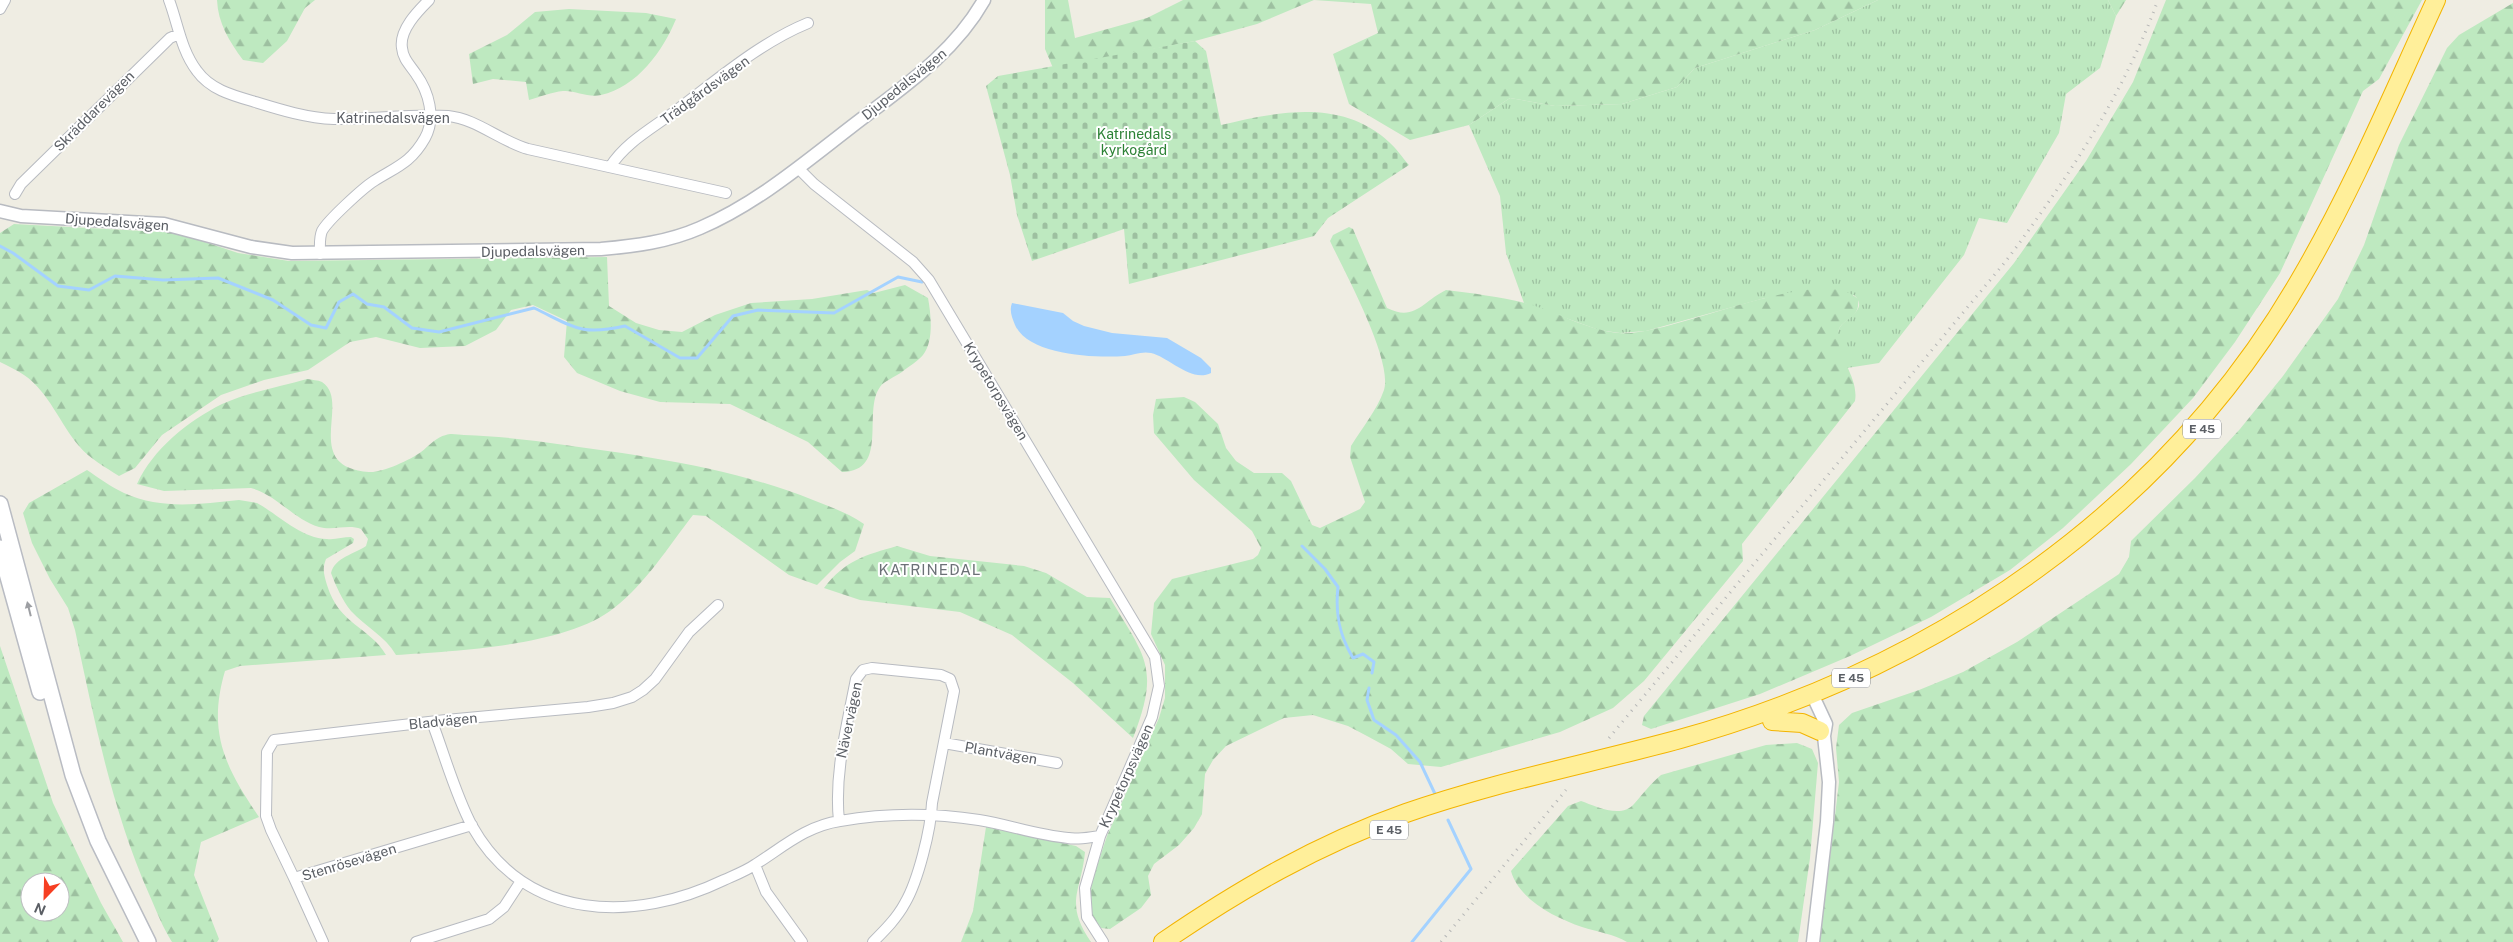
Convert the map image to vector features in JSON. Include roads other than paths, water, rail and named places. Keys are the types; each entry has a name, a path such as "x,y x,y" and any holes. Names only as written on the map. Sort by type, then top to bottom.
{"highway":[{"name":"E 45","path":"1178,942 1242,900 1321,859 1406,823 1502,793 1707,742 1772,720 1930,638 2025,578 2111,510 2187,434 2250,356 2300,280 2343,198 2436,0"},
{"name":"E 45","path":"1163,942 1245,888 1316,851 1361,831 1439,802 1681,738 1878,678 1937,648 2033,585 2116,517 2194,439 2257,361 2308,284 2352,201 2449,0"},
{"path":"1772,720 1802,723 1822,733"}],"main road":[{"path":"0,504 73,775"},
{"path":"0,548 43,702 102,849 148,942"}],"street":[{"path":"0,9 5,0"},
{"name":"Katrinedalsvägen","path":"169,0 179,34 190,60 203,78 234,96 314,117 357,119 431,115 458,118 500,139 528,149 726,193"},
{"path":"320,254 320,239 329,223 374,181 401,166 412,157 426,135 431,115 424,85 405,60 401,46 405,31 429,0"},
{"name":"Djupedalsvägen","path":"0,211 22,216 164,224 250,247 320,254 601,250 649,244 689,233 722,218 798,168 936,60 965,30 984,0"},
{"name":"Trädgårdsvägen","path":"610,167 623,150 707,88 770,43 808,23"},
{"name":"Skräddarevägen","path":"15,194 21,184 124,81 170,38 179,34"},
{"name":"Krypetorpsvägen","path":"432,722 472,825 499,862 521,880 576,903 608,908 626,908 681,898 755,865 792,838 838,821 931,816 981,821 1070,839 1100,836 1152,717 1159,686 1155,657 929,280 913,262 814,184 798,168"},
{"name":"Bladvägen","path":"294,878 270,830 266,816 267,752 270,743 278,738 588,707 632,697 654,679 689,632 718,605"},
{"name":"Nävervägen","path":"838,821 836,794 839,770 856,679 864,670 872,668 941,675 950,679 954,691 931,816 911,892 896,917 874,942"},
{"path":"1813,942 1829,799 1829,767 1822,733 1824,717 1814,699"},
{"name":"Plantvägen","path":"944,742 1057,763"},
{"name":"Stenrösevägen","path":"323,942 294,878 472,825"},
{"path":"1100,836 1089,870 1084,897 1087,917 1103,942"},
{"path":"755,865 766,892 802,942"},
{"path":"416,942 489,919 504,907 521,880"}],"water":[{"path":"1012,303 1063,313 1073,321 1084,326 1112,333 1167,338 1201,358 1211,368 1211,373 1196,375 1151,353 1125,356 1098,356 1064,353 1048,349 1034,343 1023,335 1015,325 1011,311"}],"waterway":[{"path":"0,246 13,253 58,286 89,290 115,276 163,280 218,278 273,300 311,325 326,328 339,302 353,294 367,304 384,307 412,328 439,332 534,308 569,325 587,330 625,326 680,358 697,358 733,316 758,310 834,313 898,277 922,282"},
{"path":"1302,546 1325,569 1338,587 1337,606 1339,624 1344,641 1353,658 1363,654 1374,662 1372,673"},
{"path":"1369,688 1367,700 1374,720 1396,735 1420,762 1436,796"},
{"path":"1412,942 1471,869 1448,820"}],"railway":[{"path":"1609,738 2006,261 2051,199 2092,136 2128,70 2158,0"},
{"path":"1441,942 1566,790"}],"district":[{"name":"KATRINEDAL","path":"930,569"}],"park label":[{"name":"Katrinedals kyrkogård","path":"1134,142"}]}
